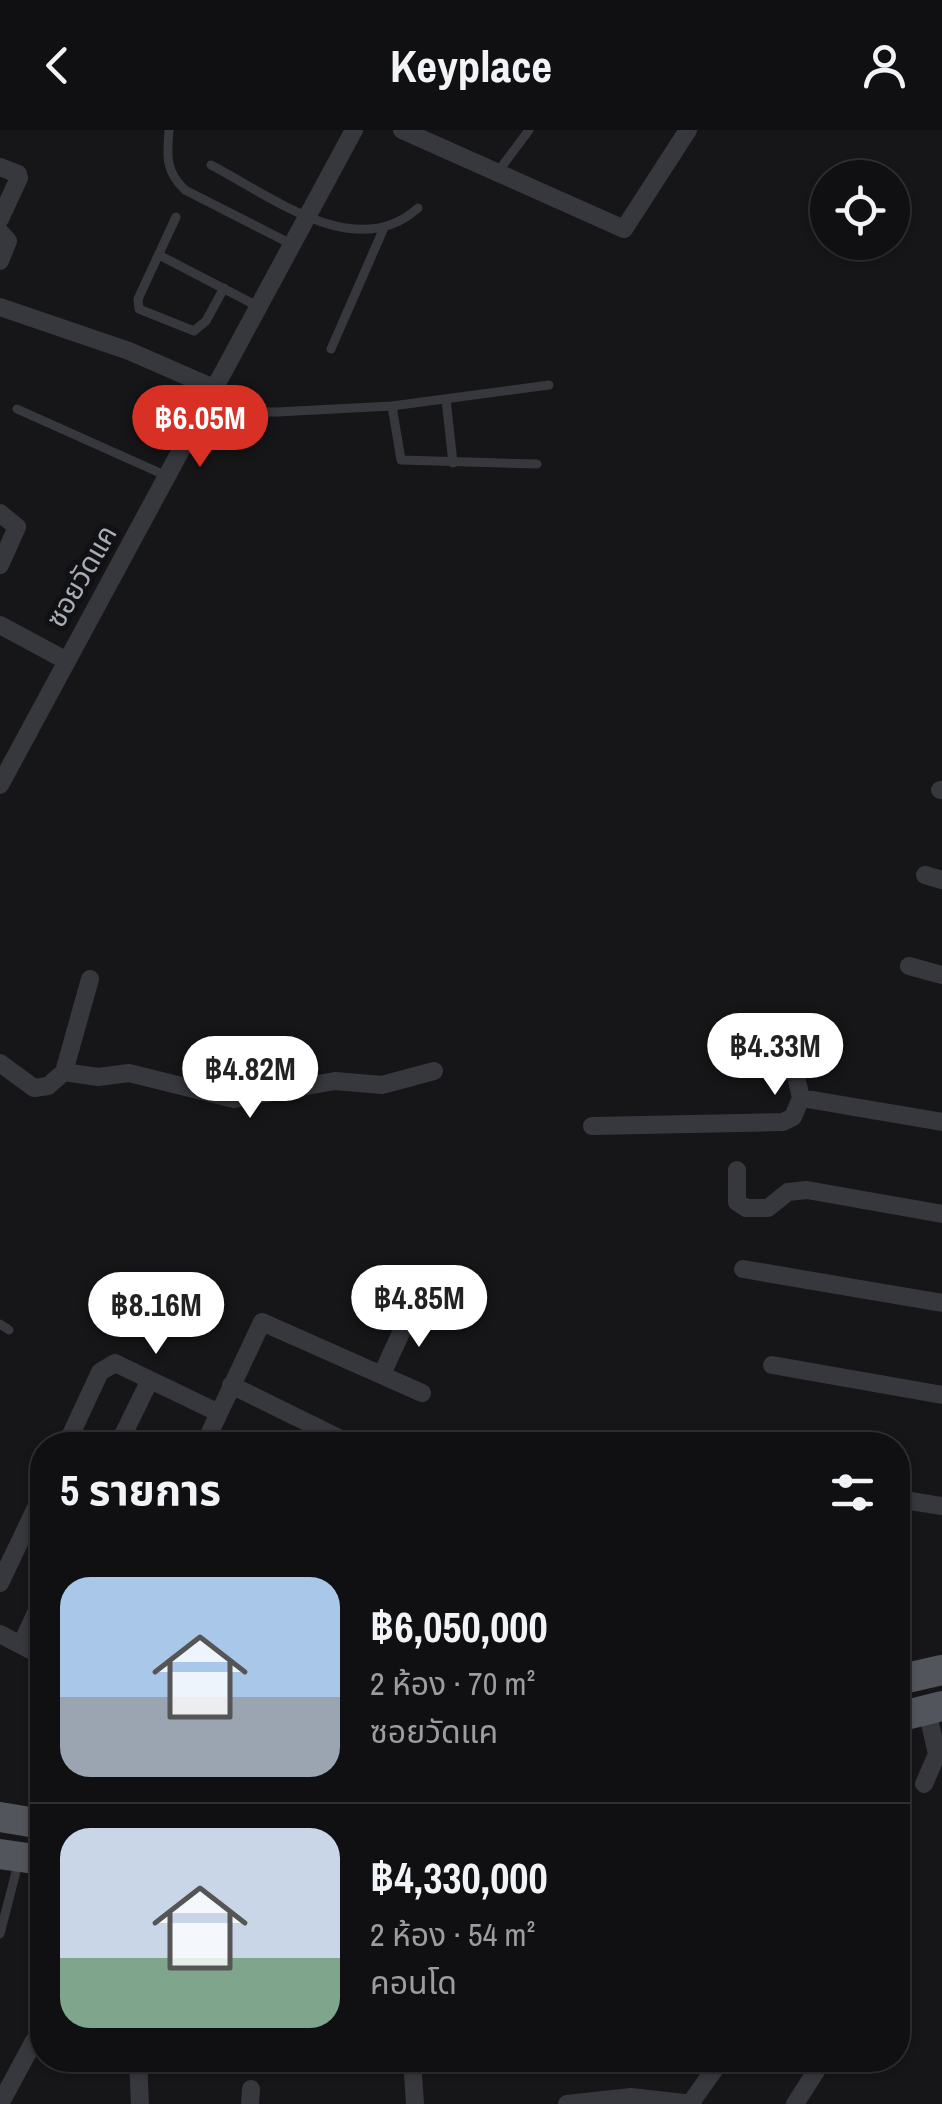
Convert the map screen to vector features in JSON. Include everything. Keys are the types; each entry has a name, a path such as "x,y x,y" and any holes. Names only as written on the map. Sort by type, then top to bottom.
{"main road":[{"path":"910,1677 942,1670"},
{"path":"0,1817 30,1822"}],"street":[{"name":"ซอยวัดแค","path":"0,786 6,761 170,477 354,130"},
{"path":"402,130 624,229 688,130"},
{"path":"0,166 18,174 18,178 0,219"},
{"path":"0,232 8,241 0,261"},
{"path":"0,307 129,352 215,391"},
{"path":"0,513 17,527 0,566"},
{"path":"0,625 66,660"},
{"path":"909,966 942,974"},
{"path":"0,1064 34,1088 48,1086 64,1072 90,979"},
{"path":"592,1126 783,1122 793,1116 801,1098 795,1072 730,1065"},
{"path":"64,1072 98,1077 128,1073 234,1100 322,1082 382,1085 434,1071"},
{"path":"801,1098 942,1122"},
{"path":"737,1170 737,1202 746,1208 768,1208 788,1192 807,1190 942,1214"},
{"path":"743,1268 942,1303"},
{"path":"382,1374 413,1307"},
{"path":"210,1432 262,1322 422,1393"},
{"path":"73,1432 108,1365 115,1363 218,1412"},
{"path":"772,1365 942,1395"},
{"path":"124,1432 150,1380"},
{"path":"231,1385 327,1432"},
{"path":"910,1501 942,1506"},
{"path":"0,1583 30,1521"},
{"path":"21,1645 30,1626"},
{"path":"0,1634 30,1650"},
{"path":"922,1711 937,1754 924,1784"},
{"path":"0,2104 30,2049"},
{"path":"139,2072 140,2104"},
{"path":"413,2072 415,2104"},
{"path":"568,2104 632,2097 691,2104 713,2072"},
{"path":"795,2104 815,2072"}],"lane":[{"path":"169,130 167,162 171,177 185,190 292,246"},
{"path":"497,173 529,130"},
{"path":"211,165 335,228 383,230 402,222 418,208"},
{"path":"176,216 138,300 140,309 194,331 206,321 224,288"},
{"path":"331,349 383,230"},
{"path":"159,255 260,307"},
{"path":"215,391 262,412 392,406 549,385"},
{"path":"446,399 453,463"},
{"path":"392,406 401,460 537,464"},
{"path":"18,409 170,477"},
{"path":"0,1934 21,1857"}]}
